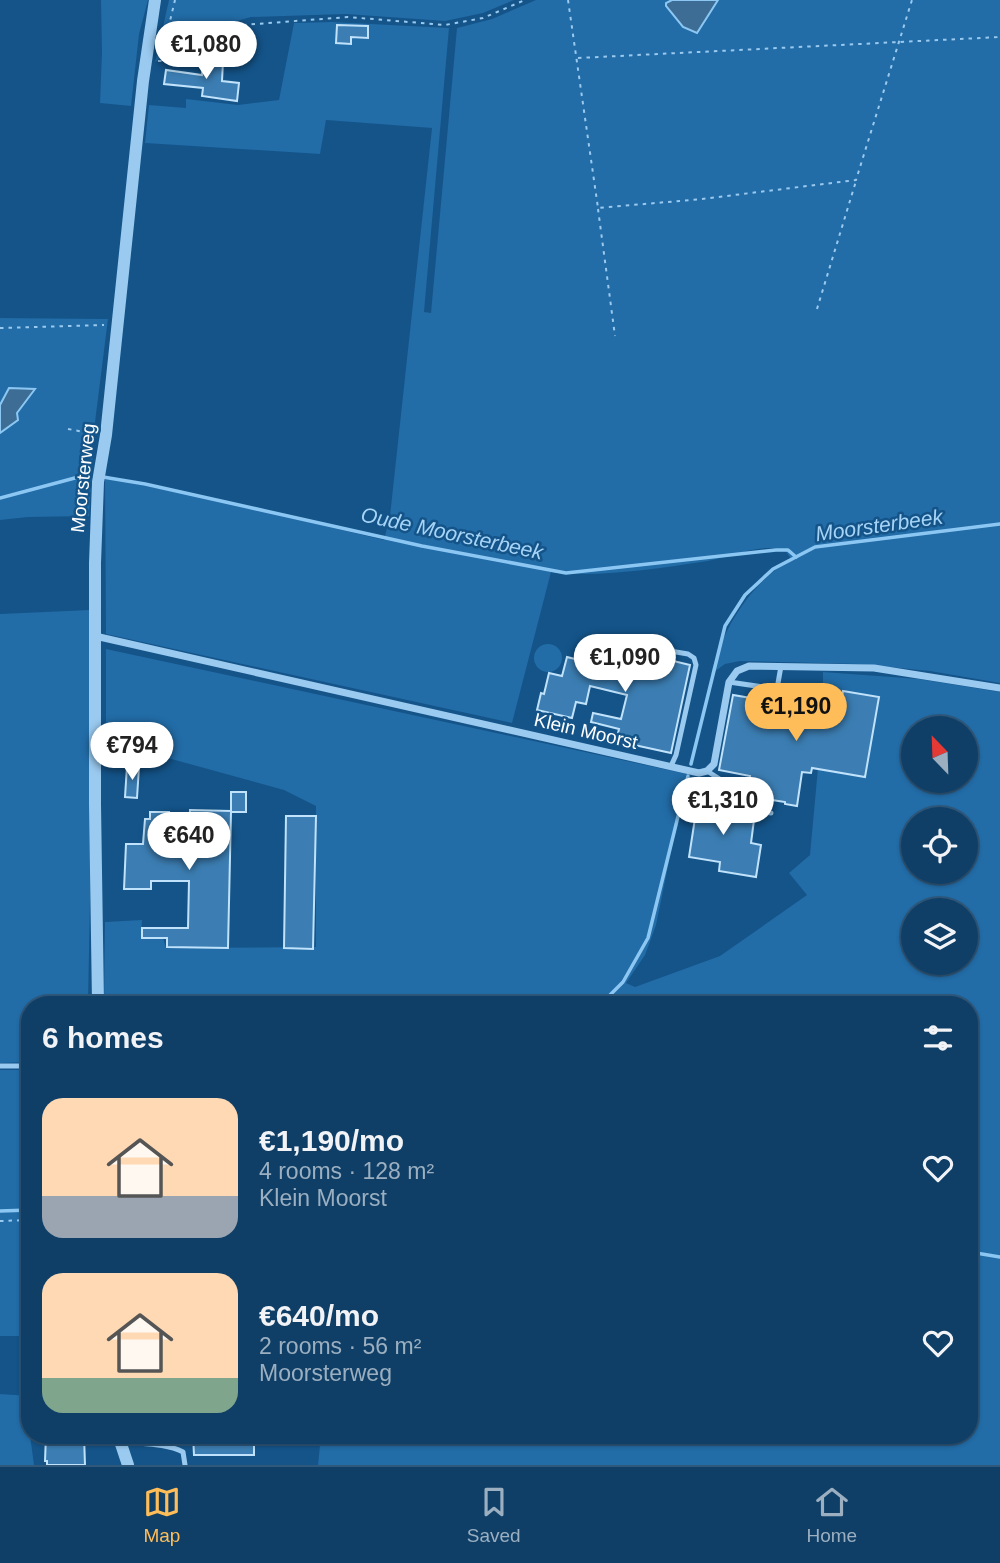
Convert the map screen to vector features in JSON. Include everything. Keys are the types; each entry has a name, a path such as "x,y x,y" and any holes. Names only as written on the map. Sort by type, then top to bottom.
{"street":[{"name":"Moorsterweg","path":"98,996 94,804 98,482 106,435 143,81 155,0"},
{"name":"Klein Moorst","path":"96,635 699,773 707,771"},
{"path":"707,771 714,764 729,682 737,671 749,666 883,669 1000,688"},
{"path":"121,1444 128,1465"}],"lane":[{"path":"670,651 688,654 694,658 696,665 676,755 671,766"},
{"path":"729,682 778,689 781,666"},
{"path":"707,771 726,783 739,803 749,810 771,813"},
{"path":"0,1066 21,1066"},
{"path":"142,1444 168,1444 183,1452 185,1465"}],"path":[{"path":"175,0 163,50 169,61 212,37 243,25 348,17 445,25 483,18 525,0"},
{"path":"568,0 615,336"},
{"path":"817,309 912,0"},
{"path":"577,58 1000,37"},
{"path":"598,208 702,199 856,180"},
{"path":"0,328 119,325"},
{"path":"68,429 106,435"},
{"path":"0,1221 21,1220"}],"shaded area":[{"path":"101,0 148,0 139,34 131,106 100,103"},
{"path":"169,0 514,0 483,13 445,21 346,14 251,17 202,34 155,62"},
{"path":"536,0 672,0 666,6 683,27 697,33 718,0 1000,0 1000,683 930,671 858,664 740,661 725,664 711,674 723,640 740,609 762,581 791,559 785,550 775,548 754,549 711,560 645,570 587,574 551,572 512,723 106,634 105,478 211,499 384,540 390,516 432,128 326,120 320,154 145,143 149,105 186,108 186,99 238,105 279,100 294,23 332,22 449,28 424,312 431,313 457,28 492,19"},
{"path":"672,0 718,0 697,33 683,27 666,6 666,3"},
{"path":"0,318 108,319 95,422 89,516 0,520"},
{"path":"9,388 35,389 17,413 18,420 0,433 0,405"},
{"path":"89,610 91,848 88,996 21,996 21,1062 0,1063 0,614"},
{"path":"548,644 558,648 562,658 558,668 548,672 538,668 534,658 538,648"},
{"path":"106,649 687,774 656,925 645,955 626,983 635,987 720,956 807,895 789,873 810,855 823,713 823,672 919,679 1000,692 1000,1465 318,1465 320,1444 978,1444 978,996 104,996 105,922 142,920 141,938 163,938 166,948 316,947 316,806 284,790 106,741"},
{"path":"0,1070 21,1070 21,1336 0,1336"},
{"path":"0,1394 21,1395 21,1444 31,1444 34,1465 0,1465"}],"building":[{"path":"337,25 368,26 368,38 351,37 351,44 336,43"},
{"path":"203,60 223,62 222,81 239,83 237,101 202,96 203,88 164,84 166,70 202,75"},
{"path":"612,646 690,665 671,753 616,741 619,729 591,722 593,713 621,719 627,695 590,686 586,704 576,702 572,718 537,710 549,673 562,676 567,657 583,661 584,655 608,660"},
{"path":"843,691 879,697 865,777 812,768 811,773 802,772 797,806 747,796 750,776 719,770 733,695 839,713"},
{"path":"127,766 139,767 137,798 125,797"},
{"path":"700,786 722,789 718,815 754,820 751,843 761,845 756,877 719,871 720,862 689,857"},
{"path":"231,792 246,792 246,812 231,812 228,948 167,947 167,938 142,938 142,928 188,928 189,881 151,881 151,889 124,889 126,844 143,844 145,819 150,819 150,812 169,812 169,833 189,833 190,810 231,811"},
{"path":"286,816 316,816 313,949 284,948"},
{"path":"46,1444 84,1444 85,1465 47,1465"},
{"path":"193,1444 254,1444 254,1455 194,1455"}],"waterway":[{"name":"Oude Moorsterbeek","path":"0,498 86,475"},
{"name":"Oude Moorsterbeek","path":"103,477 422,546 566,573 776,550 788,550 796,557"},
{"name":"Moorsterbeek","path":"691,764 725,626 745,595 773,569 815,547 1000,524"},
{"name":"Moorsterbeek","path":"609,996 623,982 648,938 688,776"},
{"name":"Moorsterbeek","path":"0,1211 21,1210"},
{"path":"978,1253 1000,1257"}]}
